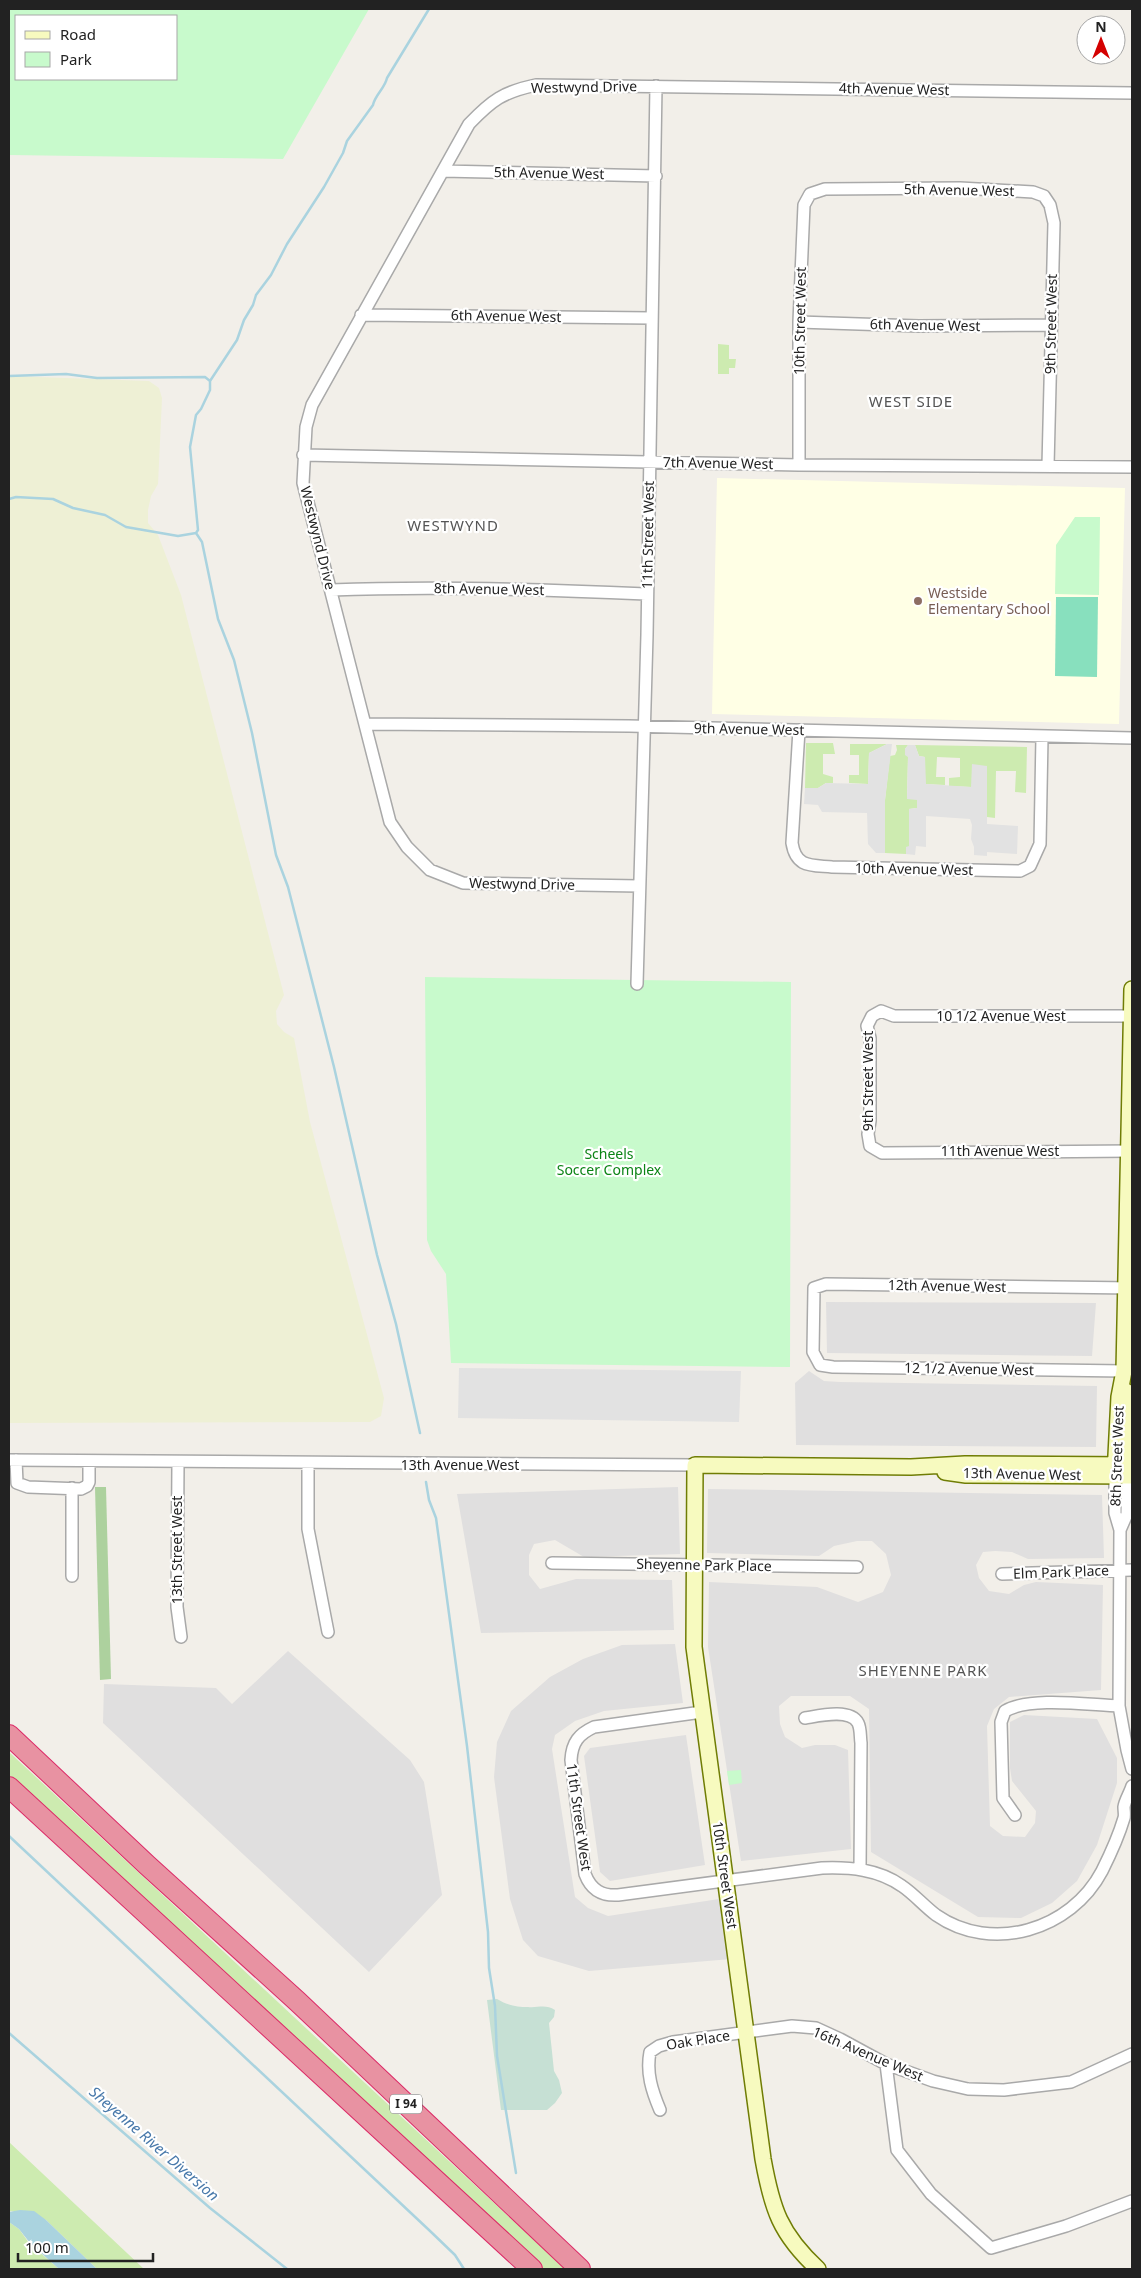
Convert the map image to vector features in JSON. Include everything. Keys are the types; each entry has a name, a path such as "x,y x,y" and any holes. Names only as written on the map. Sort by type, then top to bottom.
{"highway":[{"name":"I 94","path":"9,1735 297,2001 580,2269"},
{"name":"I 94","path":"9,1787 532,2269"}],"street":[{"name":"Westwynd Drive","path":"639,886 463,883 430,870 406,847 390,822 303,484 303,455 306,427 312,405 469,124 501,95 536,85 656,86"},
{"name":"4th Avenue West","path":"656,86 1132,93"},
{"name":"11th Street West","path":"637,984 650,462 656,86"},
{"name":"5th Avenue West","path":"443,171 656,176"},
{"name":"5th Avenue West","path":"825,189 960,188 1033,192"},
{"name":"10th Street West","path":"799,465 799,322 804,205 810,194 825,189"},
{"name":"9th Street West","path":"1033,192 1044,196 1050,205 1054,223 1048,466"},
{"name":"6th Avenue West","path":"361,315 651,318"},
{"name":"6th Avenue West","path":"799,322 919,326 1052,325"},
{"name":"7th Avenue West","path":"303,455 799,465 1132,467"},
{"name":"8th Avenue West","path":"331,590 386,588 563,590 646,594"},
{"name":"9th Avenue West","path":"365,724 644,726 1132,738"},
{"name":"10th Avenue West","path":"799,730 792,843 794,853 798,859 807,865 832,867 1020,871 1030,866 1040,844 1042,737"},
{"name":"8th Street West","path":"1132,989 1129,1288 1124,1377 1128,1397 1125,1470 1115,1513 1120,1530 1126,1570 1120,1706 1121,1723 1129,1742 1127,1750 1132,1769"},
{"name":"10 1/2 Avenue West","path":"872,1016 881,1011 894,1016 1132,1016"},
{"name":"9th Street West","path":"870,1146 868,1134 870,1121 870,1038 867,1026 872,1016"},
{"name":"11th Avenue West","path":"870,1146 882,1153 1130,1151"},
{"name":"12th Avenue West","path":"817,1360 813,1352 814,1288 826,1284 1129,1288"},
{"name":"12 1/2 Avenue West","path":"817,1360 820,1365 834,1367 1124,1377"},
{"name":"13th Avenue West","path":"12,1460 911,1468 965,1464 1125,1470"},
{"path":"12,1460 17,1484 21,1486 81,1489 87,1486 89,1482 89,1462"},
{"name":"13th Street West","path":"178,1462 176,1607 181,1637"},
{"path":"308,1464 308,1529 328,1632"},
{"name":"10th Street West","path":"694,1465 694,1647 764,2159 773,2206 790,2241 818,2269"},
{"path":"72,1488 72,1576"},
{"name":"Sheyenne Park Place","path":"552,1563 857,1567"},
{"name":"Elm Park Place","path":"1002,1574 1126,1570"},
{"path":"1015,1815 1003,1798 1001,1730 1005,1711 1015,1705 1032,1703 1120,1706"},
{"name":"11th Street West","path":"702,1712 594,1727 581,1733 575,1741 571,1749 571,1760 585,1874 589,1883 597,1891 608,1895 726,1880"},
{"path":"805,1718 845,1715 854,1718 858,1723 861,1743 860,1869"},
{"path":"726,1880 822,1868 860,1869 881,1875 901,1885 936,1914 955,1925 994,1934 1014,1933 1052,1922 1081,1900 1102,1871 1128,1814 1124,1806 1132,1786"},
{"name":"16th Avenue West","path":"747,2032 792,2026 816,2028 886,2064 933,2081 968,2089 1004,2090 1071,2082 1132,2054"},
{"name":"Oak Place","path":"660,2110 651,2087 648,2064 650,2052 659,2046 673,2042 747,2032"},
{"path":"886,2064 897,2150 931,2194 991,2248 1066,2226 1132,2201"}],"shaded area":[{"path":"9,376 149,381 159,388 162,398 158,484 151,496 148,523 158,535 181,595 284,995 276,1011 277,1024 284,1032 294,1038 310,1122 384,1398 381,1416 370,1422 9,1423"},
{"name":"Westside Elementary School","path":"717,478 1125,488 1119,724 712,714"},
{"path":"887,744 892,744 885,800 885,853 876,853 868,844 867,813 822,812 818,805 804,804 805,788 818,788 826,783 868,784 869,753"},
{"path":"908,745 915,745 919,756 925,757 926,784 971,787 972,764 987,766 987,824 1018,826 1017,854 987,852 987,856 974,855 970,819 926,816 926,847 916,846 915,855 906,854 906,847 909,846 909,809 917,808 917,800 907,799 908,757 905,755 905,749"},
{"path":"826,1302 1096,1303 1092,1356 827,1353"},
{"path":"459,1368 741,1371 739,1422 458,1418"},
{"path":"809,1371 824,1381 840,1382 1097,1386 1096,1447 796,1445 795,1383"},
{"path":"678,1487 680,1554 584,1557 555,1540 534,1544 529,1555 529,1575 540,1589 576,1579 672,1580 674,1630 481,1633 457,1494"},
{"path":"708,1489 1102,1495 1104,1558 1028,1559 1012,1552 995,1551 983,1552 976,1565 979,1578 989,1591 1009,1594 1024,1585 1036,1582 1103,1585 1101,1690 1009,1697 994,1709 987,1726 990,1826 1003,1836 1025,1837 1035,1823 1036,1811 1012,1781 1010,1768 1010,1722 1024,1715 1097,1719 1117,1758 1117,1783 1097,1845 1077,1881 1052,1903 1021,1918 978,1917 871,1852 869,1709 850,1696 791,1696 779,1706 780,1724 785,1737 802,1748 815,1745 835,1745 848,1750 851,1849 741,1861 708,1647 709,1582 817,1587 858,1602 883,1592 891,1575 886,1554 872,1541 857,1541 834,1546 819,1556 707,1553"},
{"path":"675,1644 683,1703 604,1711 575,1721 555,1735 552,1749 575,1897 588,1908 608,1916 719,1899 731,1959 589,1971 538,1956 523,1940 510,1899 494,1777 497,1742 511,1711 550,1677 583,1659 622,1645"},
{"path":"288,1651 410,1760 424,1782 442,1895 369,1972 103,1723 104,1684 216,1688 232,1704"},
{"path":"686,1735 705,1865 610,1881 600,1872 584,1756 590,1748"},
{"path":"497,1999 516,2006 545,2007 555,2010 554,2017 549,2023 554,2071 559,2080 562,2093 547,2110 501,2110 487,2000"}],"green space":[{"path":"9,9 369,9 283,159 9,155"},
{"path":"718,344 729,345 729,359 736,359 735,368 729,368 729,374 718,374"},
{"path":"1075,517 1100,517 1099,595 1055,594 1056,545"},
{"path":"1056,597 1098,597 1097,677 1055,676"},
{"path":"806,743 833,743 835,754 823,754 823,774 833,777 833,783 826,783 818,788 805,788"},
{"path":"850,744 887,744 869,753 868,784 849,783 849,775 859,775 859,755 850,755"},
{"path":"896,745 908,745 905,749 908,757 907,798 917,799 917,808 909,809 909,847 906,847 906,854 885,853 885,800 890,756 895,755"},
{"path":"915,745 1027,747 1026,793 1015,792 1016,771 996,771 995,818 987,817 987,766 972,787 949,786 949,778 960,777 960,758 937,757 936,777 945,777 945,785 925,784 925,757 919,756"},
{"name":"Scheels Soccer Complex","path":"425,977 791,982 790,1367 451,1363 446,1274 431,1251 427,1240"},
{"path":"95,1487 106,1487 111,1679 100,1680"},
{"path":"9,1752 565,2269 542,2269 9,1775"},
{"path":"741,1770 742,1783 729,1785 727,1771"},
{"path":"9,2142 144,2269 97,2269 46,2220 9,2212"},
{"path":"9,2222 19,2229 29,2243 59,2269 9,2269"}],"water":[{"path":"20,2210 34,2211 46,2220 97,2269 59,2269 30,2243 19,2229 9,2222 9,2212"}],"waterway":[{"path":"196,533 198,530 190,447 196,415 210,390 210,381 237,340 256,295 271,275 287,244 324,187 343,153 347,141 373,105 387,78 429,9"},
{"path":"9,376 66,374 97,378 205,377 210,381"},
{"path":"9,499 16,497 53,499 73,508 105,515 126,527 178,536 196,533"},
{"path":"196,533 202,542 218,619 234,660 252,733 276,855 288,887 334,1067 377,1255 396,1324 420,1433"},
{"path":"426,1482 429,1500 436,1518 467,1746 488,1932 489,1968 495,2006 497,2056 516,2173"},
{"path":"9,1836 429,2230 455,2255 464,2269"},
{"name":"Sheyenne River Diversion","path":"9,2033 210,2208 287,2269"}],"place":[{"name":"Westside Elementary School","path":"918,601"}],"district":[{"name":"WEST SIDE","path":"911,402"},
{"name":"WESTWYND","path":"453,526"},
{"name":"SHEYENNE PARK","path":"923,1671"}]}
